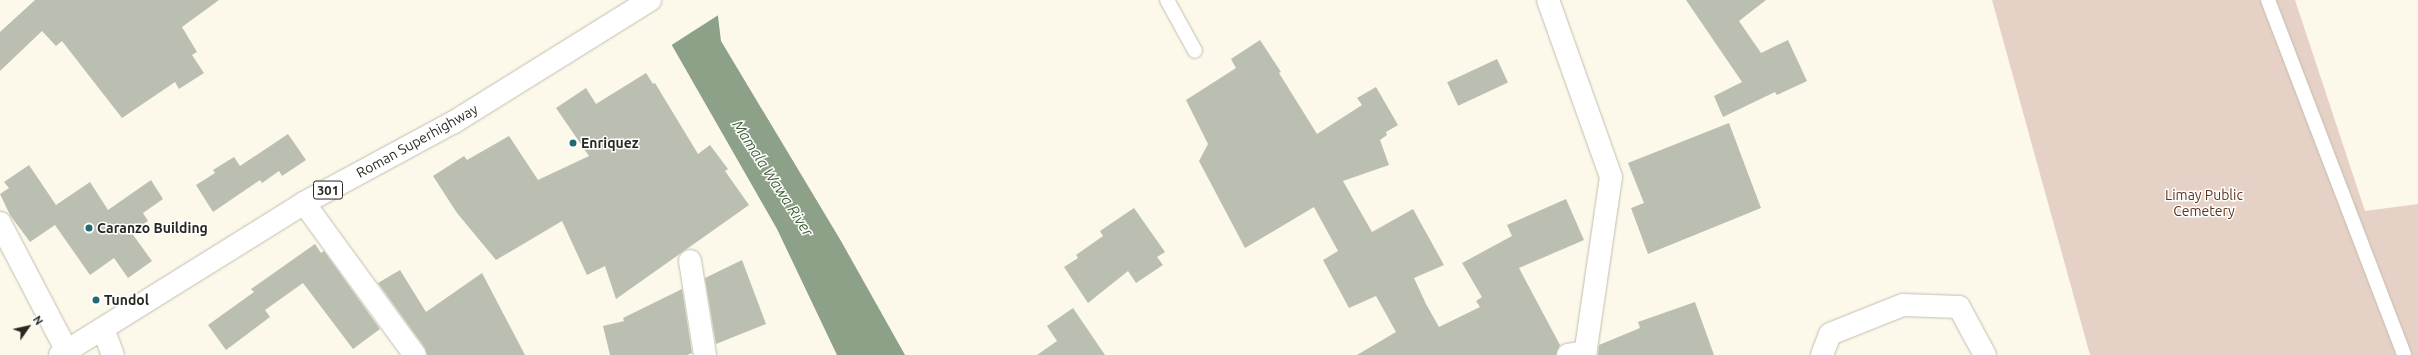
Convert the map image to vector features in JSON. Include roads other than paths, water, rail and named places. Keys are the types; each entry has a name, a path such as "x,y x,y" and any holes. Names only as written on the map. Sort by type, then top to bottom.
{"street":[{"name":"Roman Superhighway","path":"64,353 304,203 454,122 601,32 650,0"},
{"path":"1548,0 1611,177 1579,354"},
{"path":"304,203 414,355"},
{"path":"0,223 64,353"},
{"path":"690,261 705,355"},
{"path":"1822,355 1830,334 1903,305 1960,307 1985,355"},
{"path":"103,329 113,355"}],"lane":[{"path":"1167,0 1195,51"},
{"path":"2268,0 2404,355"}],"water":[{"name":"Mamala Wawa River","path":"646,0 716,0 721,41 841,241 905,355 837,355 777,229"}],"place":[{"name":"Enriquez","path":"573,143"},
{"name":"Caranzo Building","path":"89,228"},
{"name":"Tundol","path":"96,300"}],"park label":[{"name":"Limay Public Cemetery","path":"2204,204"}]}
